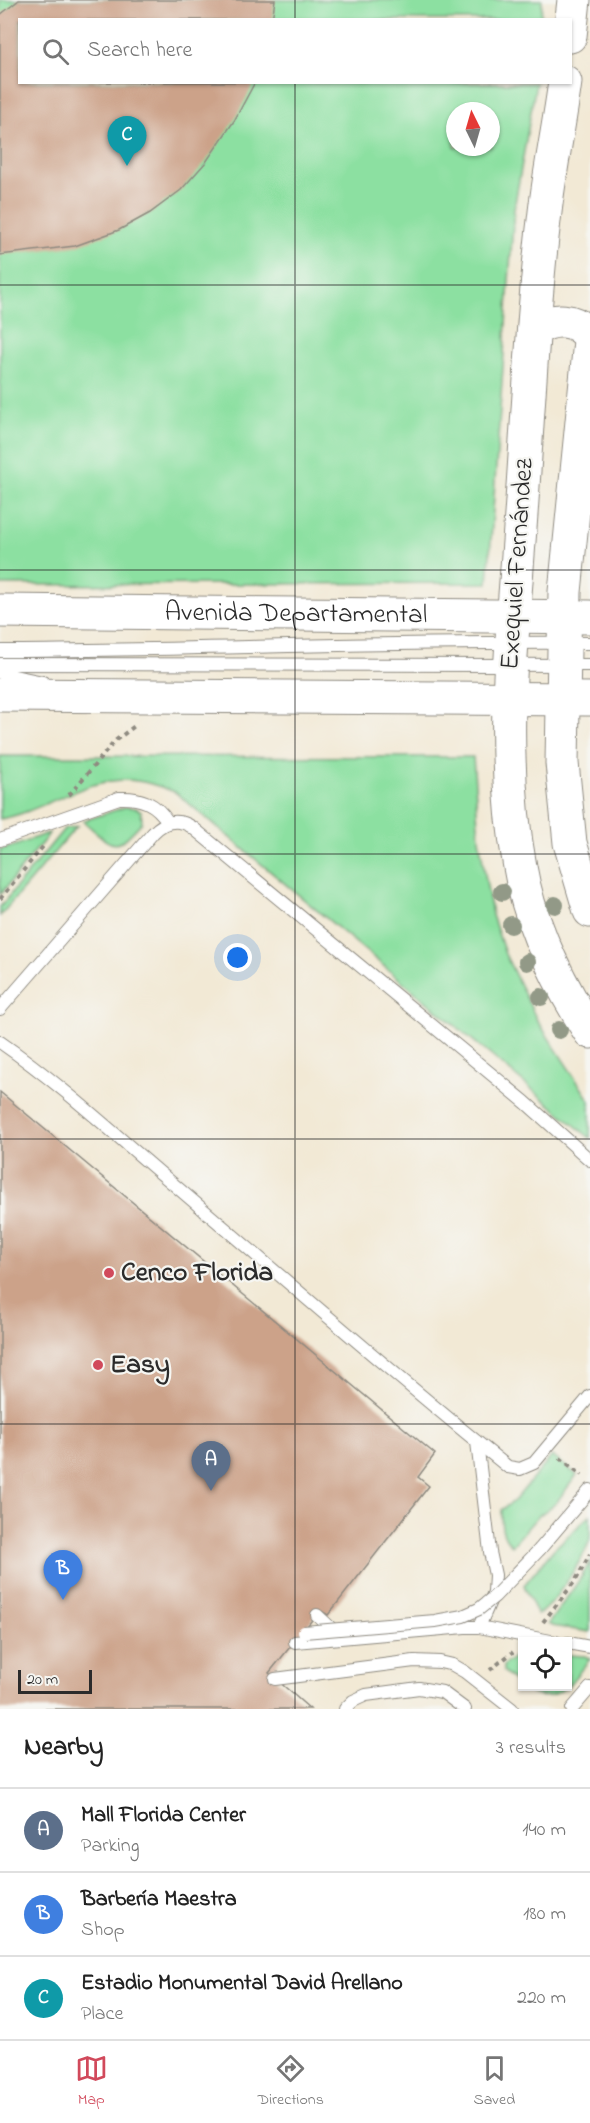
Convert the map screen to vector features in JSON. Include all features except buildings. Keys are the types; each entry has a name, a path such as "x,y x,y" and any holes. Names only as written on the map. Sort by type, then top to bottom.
{"main road":[{"path":"572,18 574,0"},
{"name":"Exequiel Fernández","path":"565,84 545,212 534,330 513,641 510,780 513,827 520,870 531,910 545,950 559,980 590,1032"},
{"path":"534,330 553,321 564,321 584,329 590,339"},
{"name":"Exequiel Fernández","path":"590,339 576,699 561,763 570,843 590,911"},
{"name":"Avenida Departamental","path":"0,611 513,641 577,642"},
{"path":"0,695 576,699"}],"lane":[{"path":"0,664 513,641"},
{"path":"0,651 217,649 513,641 577,642"},
{"path":"0,673 105,695"},
{"path":"0,840 119,798 148,802 163,814 168,822"},
{"path":"0,1009 153,832 168,822 180,822 192,827 525,1102 590,1160"},
{"path":"0,1042 27,1061 117,1136 341,1329 508,1467 515,1470 534,1463 590,1396"},
{"path":"477,1442 490,1552 495,1575 494,1592 480,1627"},
{"path":"304,1632 435,1621 471,1613 495,1596 540,1549 590,1490"},
{"path":"317,1615 332,1629"},
{"path":"295,1642 480,1627 528,1637"},
{"path":"572,1644 590,1647"},
{"path":"276,1679 414,1661 440,1662 458,1667 512,1709"},
{"path":"345,1709 353,1701 366,1695 419,1688 442,1692 465,1709"},
{"path":"572,1709 590,1688"}],"path":[{"path":"546,1447 584,1477"},
{"path":"528,1637 576,1580 590,1554"}],"green space":[{"path":"0,0 542,0 541,18 18,18 18,84 536,84 514,209 488,583 0,585"},
{"path":"0,756 473,757 479,839 492,915 505,954 537,1020 590,1101 590,1138 175,792 138,781 109,781 77,790 31,810 0,819"},
{"path":"125,807 141,811 142,822 118,843 113,844 107,841 83,821"},
{"path":"77,826 0,916 0,907 64,829"},
{"path":"49,833 0,895 0,849 13,847"},
{"path":"552,1456 577,1475 556,1503 537,1517 512,1546 502,1530 501,1510 515,1500"},
{"path":"590,1515 590,1538 583,1555 559,1592 537,1614 524,1585 553,1550"},
{"path":"590,1562 590,1632 548,1624 580,1579"},
{"path":"518,1653 518,1684 503,1671 503,1666"},
{"path":"572,1655 585,1656 590,1659 572,1681"},
{"path":"528,1691 561,1691 549,1696"}],"place":[{"name":"Estadio Monumental David Arellano","path":"127,166"},
{"name":"Cenco Florida","path":"109,1273"},
{"name":"Easy","path":"98,1365"},
{"name":"Mall Florida Center","path":"211,1491"},
{"name":"Barbería Maestra","path":"63,1600"}]}
